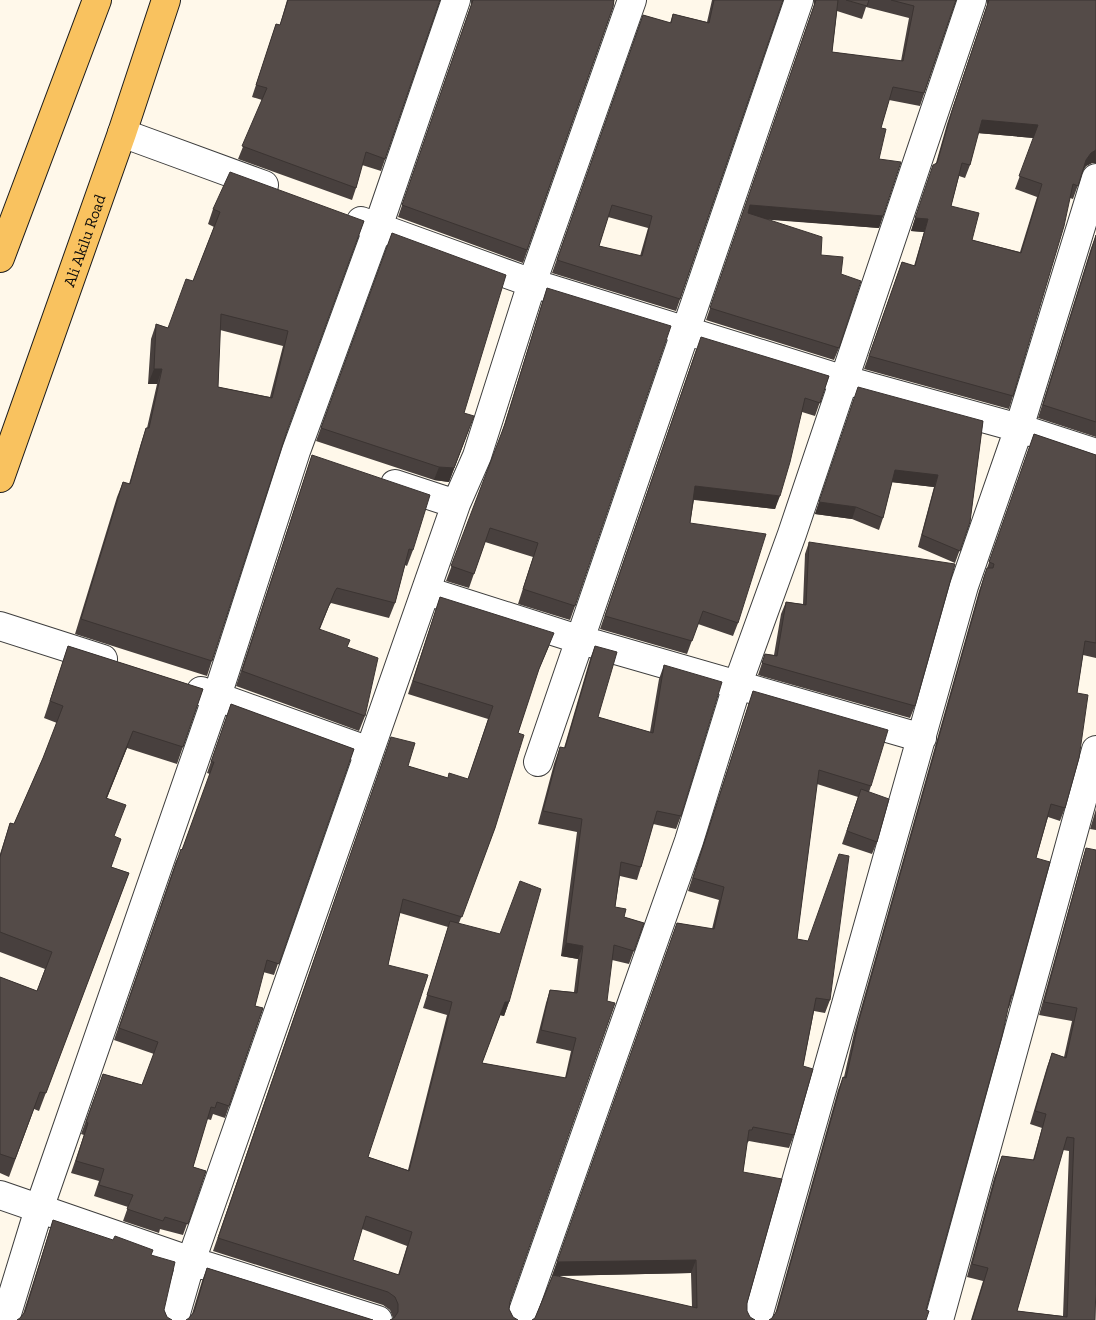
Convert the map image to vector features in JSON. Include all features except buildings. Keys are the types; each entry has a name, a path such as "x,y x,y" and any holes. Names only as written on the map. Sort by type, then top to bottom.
{"main road":[{"path":"0,258 96,0"},
{"name":"Ali Akilu Road","path":"0,478 122,133 166,0"}],"street":[{"path":"5,1320 39,1209 218,696 306,454 378,227 456,0"},
{"path":"174,1320 190,1261 456,504 477,456 532,283 632,0"},
{"path":"538,762 688,330 799,0"},
{"path":"520,1320 689,841 737,686 845,380 972,0"},
{"path":"122,133 287,194"},
{"path":"756,1320 964,586 1019,428 1096,178"},
{"path":"341,214 532,283 845,380 1019,428 1096,453"},
{"path":"372,476 456,504"},
{"path":"427,591 581,640 922,738"},
{"path":"0,626 123,666"},
{"path":"180,684 369,751"},
{"path":"939,1320 1096,750"},
{"path":"0,1194 345,1315 378,1320"}]}
